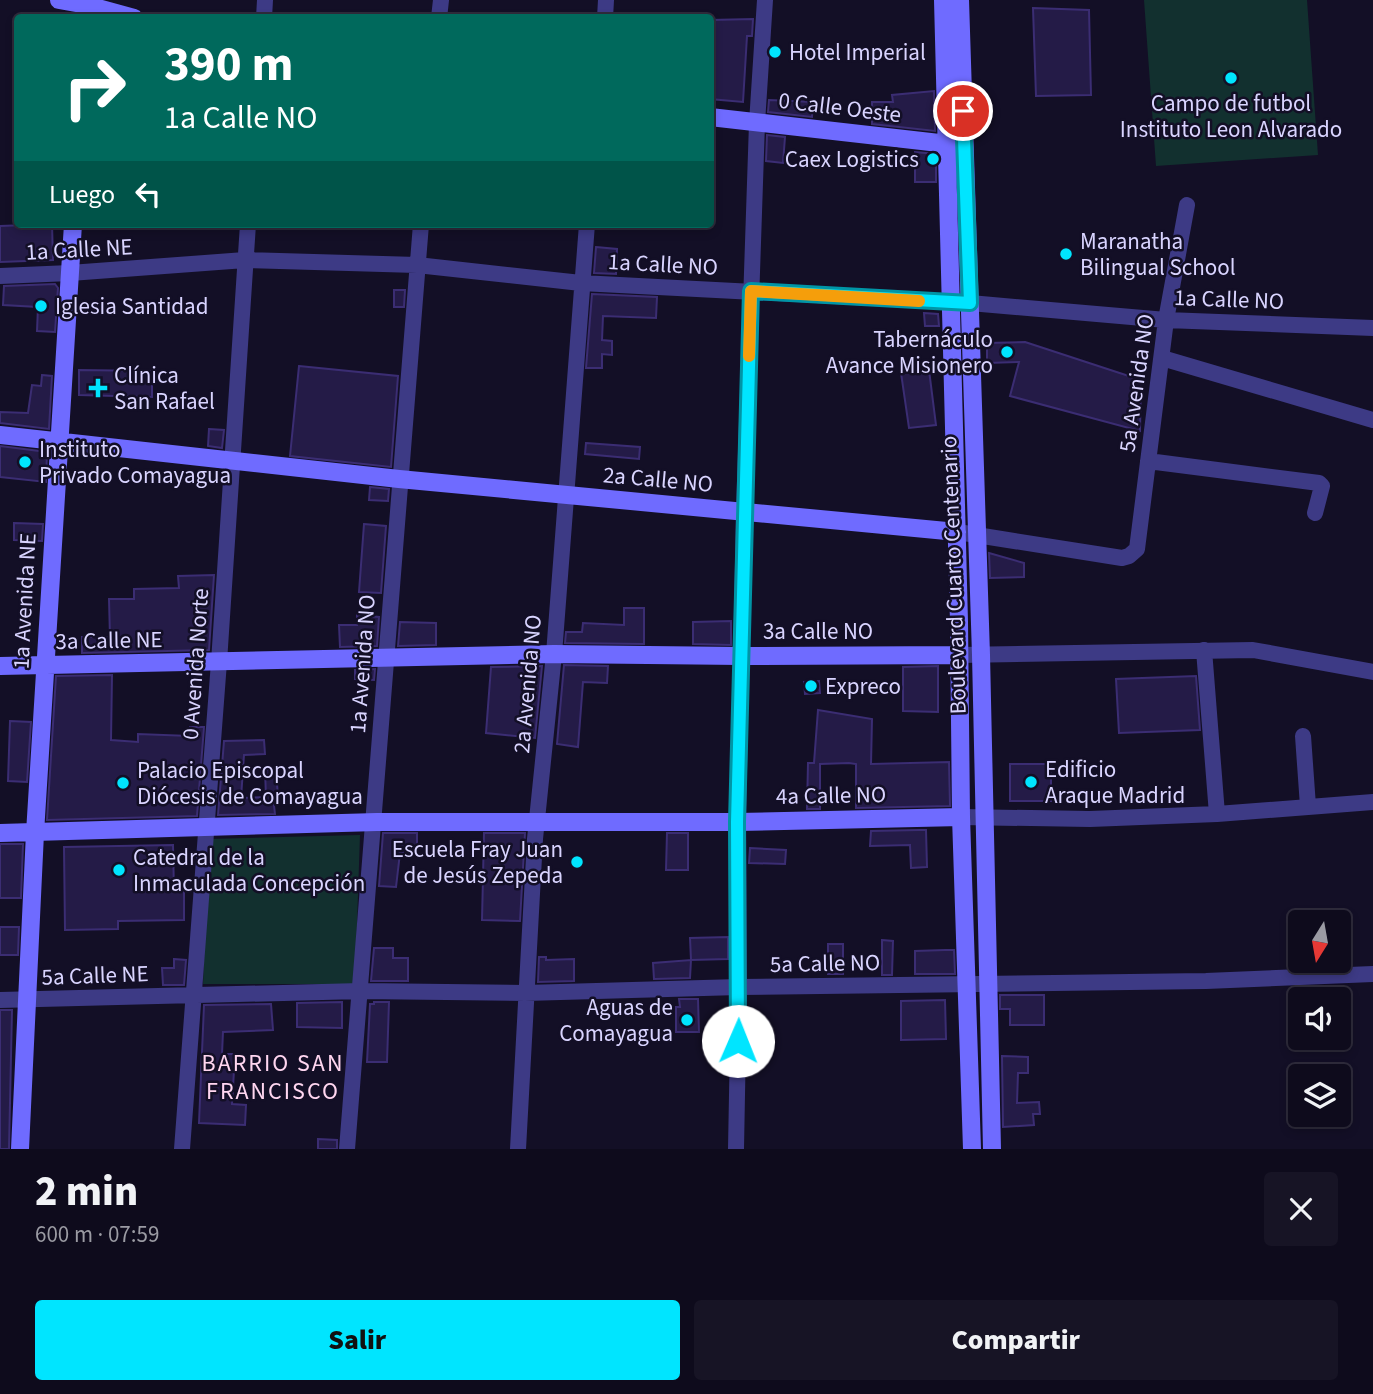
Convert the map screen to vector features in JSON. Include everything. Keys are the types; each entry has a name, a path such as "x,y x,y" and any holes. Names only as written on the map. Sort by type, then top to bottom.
{"street":[{"path":"59,0 117,14"},
{"path":"736,1149 739,987 737,822 744,511 757,122 765,0"},
{"name":"Boulevard Cuarto Centenario","path":"943,0 970,303 992,1149"},
{"name":"Boulevard Cuarto Centenario","path":"960,0 950,302 961,817 972,1149"},
{"name":"0 Calle Oeste","path":"714,117 957,145"},
{"name":"5a Avenida NO","path":"1122,558 1134,553 1139,543 1166,320 1187,205"},
{"name":"1a Avenida NE","path":"20,1149 35,833 73,228"},
{"name":"0 Avenida Norte","path":"182,1149 219,663 248,228"},
{"name":"1a Avenida NO","path":"346,1149 361,991 421,228"},
{"name":"2a Avenida NO","path":"518,1149 537,821 554,654 587,228"},
{"name":"1a Calle NO","path":"245,260 417,265 581,283 970,303 1166,320 1373,328"},
{"name":"1a Calle NE","path":"0,275 70,273 245,260"},
{"path":"1162,358 1373,420"},
{"name":"2a Calle NO","path":"0,435 399,479 976,534 1122,558"},
{"path":"1148,461 1320,483 1322,486 1315,513"},
{"path":"1204,650 1217,814"},
{"name":"3a Calle NO","path":"219,663 554,654 981,655 1253,650 1373,672"},
{"name":"3a Calle NE","path":"0,666 219,663"},
{"path":"1303,736 1308,806"},
{"name":"4a Calle NO","path":"0,833 373,823 737,822 961,817 1090,819 1217,814 1373,802"},
{"name":"5a Calle NO","path":"193,994 361,991 525,993 739,987 1206,981 1373,974"},
{"name":"5a Calle NE","path":"0,1000 193,994"}],"green space":[{"name":"Campo de futbol Instituto Leon Alvarado","path":"1144,0 1307,0 1318,155 1156,166"},
{"path":"360,835 355,984 203,984 209,839"}],"building":[{"path":"1033,8 1089,10 1091,95 1036,96"},
{"path":"753,19 752,36 747,36 743,102 714,99 714,20"},
{"path":"934,91 935,131 872,124 872,102 893,102 892,95"},
{"path":"769,100 813,102 812,117 768,112"},
{"path":"767,135 785,137 783,163 766,161"},
{"path":"915,152 936,154 936,182 915,182"},
{"path":"0,226 52,228 53,260 0,262"},
{"path":"596,247 617,249 616,274 594,273"},
{"name":"Iglesia Santidad","path":"55,284 58,288 55,332 37,331 38,307 3,305 4,286"},
{"path":"394,290 405,290 404,307 394,307"},
{"path":"592,294 657,297 656,318 603,316 602,340 612,341 612,355 602,354 602,368 586,368"},
{"path":"924,313 938,314 939,326 925,326"},
{"path":"1025,342 1141,380 1140,431 1010,396 1019,362 987,363 987,343"},
{"path":"299,366 398,376 391,467 290,456"},
{"name":"Clínica San Rafael","path":"79,370 152,371 152,397 79,395"},
{"path":"929,370 936,425 909,428 901,373"},
{"path":"42,375 52,376 49,429 0,423 0,412 28,413 32,385 41,386"},
{"path":"209,429 224,430 222,448 208,446"},
{"path":"586,443 640,447 639,459 585,454"},
{"name":"Instituto Privado Comayagua","path":"0,446 47,452 46,482 0,477"},
{"path":"370,487 389,489 388,501 369,500"},
{"path":"14,523 43,524 42,541 14,540"},
{"path":"364,524 386,526 381,593 359,592"},
{"path":"989,553 1024,563 1024,577 990,578"},
{"path":"214,575 209,650 82,653 82,637 110,637 109,599 134,599 134,589 179,588 178,576"},
{"path":"624,608 644,608 644,644 565,643 566,632 582,632 583,623 624,625"},
{"path":"357,615 379,617 377,646 340,647 339,625 357,625"},
{"path":"731,621 731,645 693,644 693,622"},
{"path":"400,622 436,623 436,645 398,646"},
{"path":"564,665 608,666 607,683 583,682 578,747 557,744"},
{"path":"542,666 535,738 486,733 491,667"},
{"path":"938,666 938,712 903,711 903,667"},
{"path":"375,669 374,680 355,679 355,670"},
{"name":"Palacio Episcopal Diócesis de Comayagua","path":"112,675 111,740 138,742 138,734 190,736 190,727 204,727 197,816 47,820 56,676"},
{"path":"1196,676 1200,730 1119,733 1116,679"},
{"path":"819,681 820,693 805,694 804,682"},
{"path":"818,710 872,719 871,764 949,762 950,806 856,808 856,764 849,763 820,764 820,809 807,809 808,763 814,763"},
{"path":"10,721 31,722 27,782 8,781"},
{"path":"264,740 265,754 244,755 241,798 266,797 265,770 276,770 278,797 273,797 275,814 218,815 224,741"},
{"name":"Edificio Araque Madrid","path":"1010,764 1051,764 1051,801 1010,801"},
{"path":"926,830 927,867 911,868 910,845 870,846 871,831"},
{"path":"383,833 417,833 417,853 400,853 396,887 379,886"},
{"path":"484,833 525,833 520,921 482,920"},
{"path":"667,833 688,833 688,870 666,870"},
{"path":"0,844 23,844 21,898 0,898"},
{"name":"Catedral de la Inmaculada Concepción","path":"173,845 174,892 184,892 184,920 118,921 118,929 65,930 64,847"},
{"path":"750,848 786,850 785,864 749,863"},
{"path":"0,927 19,927 18,955 0,955"},
{"path":"728,937 728,959 691,960 690,938"},
{"path":"882,940 893,941 892,975 882,975"},
{"path":"828,944 843,944 843,974 828,974"},
{"path":"374,948 393,948 393,958 408,958 408,981 371,981"},
{"path":"954,950 955,974 915,974 915,951"},
{"path":"539,957 546,957 546,960 574,959 574,981 538,982"},
{"path":"174,959 186,960 184,985 163,985 162,968 174,968"},
{"path":"691,960 690,978 654,979 653,963"},
{"path":"1000,995 1044,995 1044,1025 1010,1025 1010,1009 1000,1009"},
{"name":"Aguas de Comayagua","path":"679,999 698,999 699,1032 676,1032 676,1007 680,1007"},
{"path":"945,1000 946,1039 901,1040 901,1001"},
{"path":"342,1002 342,1028 297,1027 297,1003"},
{"path":"389,1002 387,1062 367,1062 370,1004"},
{"path":"271,1004 273,1030 223,1032 222,1054 235,1054 232,1104 246,1105 245,1125 199,1123 204,1005"},
{"path":"0,1010 12,1010 9,1149 0,1149"},
{"path":"1002,1056 1028,1057 1028,1073 1018,1073 1017,1103 1039,1102 1040,1114 1033,1114 1034,1125 1003,1127"},
{"path":"318,1139 337,1140 337,1149 318,1149"}],"slow traffic":[{"path":"749,356 751,291 919,301"}],"place":[{"name":"Hotel Imperial","path":"775,52"},
{"name":"Campo de futbol Instituto Leon Alvarado","path":"1231,78"},
{"name":"Caex Logistics","path":"933,159"},
{"name":"Maranatha Bilingual School","path":"1066,254"},
{"name":"Iglesia Santidad","path":"41,306"},
{"name":"Tabernáculo Avance Misionero","path":"1007,352"},
{"name":"Clínica San Rafael","path":"98,388"},
{"name":"Instituto Privado Comayagua","path":"25,462"},
{"name":"Expreco","path":"811,686"},
{"name":"Edificio Araque Madrid","path":"1031,782"},
{"name":"Palacio Episcopal Diócesis de Comayagua","path":"123,783"},
{"name":"Escuela Fray Juan de Jesús Zepeda","path":"577,862"},
{"name":"Catedral de la Inmaculada Concepción","path":"119,870"},
{"name":"Aguas de Comayagua","path":"687,1020"}],"district":[{"name":"BARRIO SAN FRANCISCO","path":"273,1077"}],"route":[{"path":"738,1041 737,822 751,291 970,303 963,111"}]}
